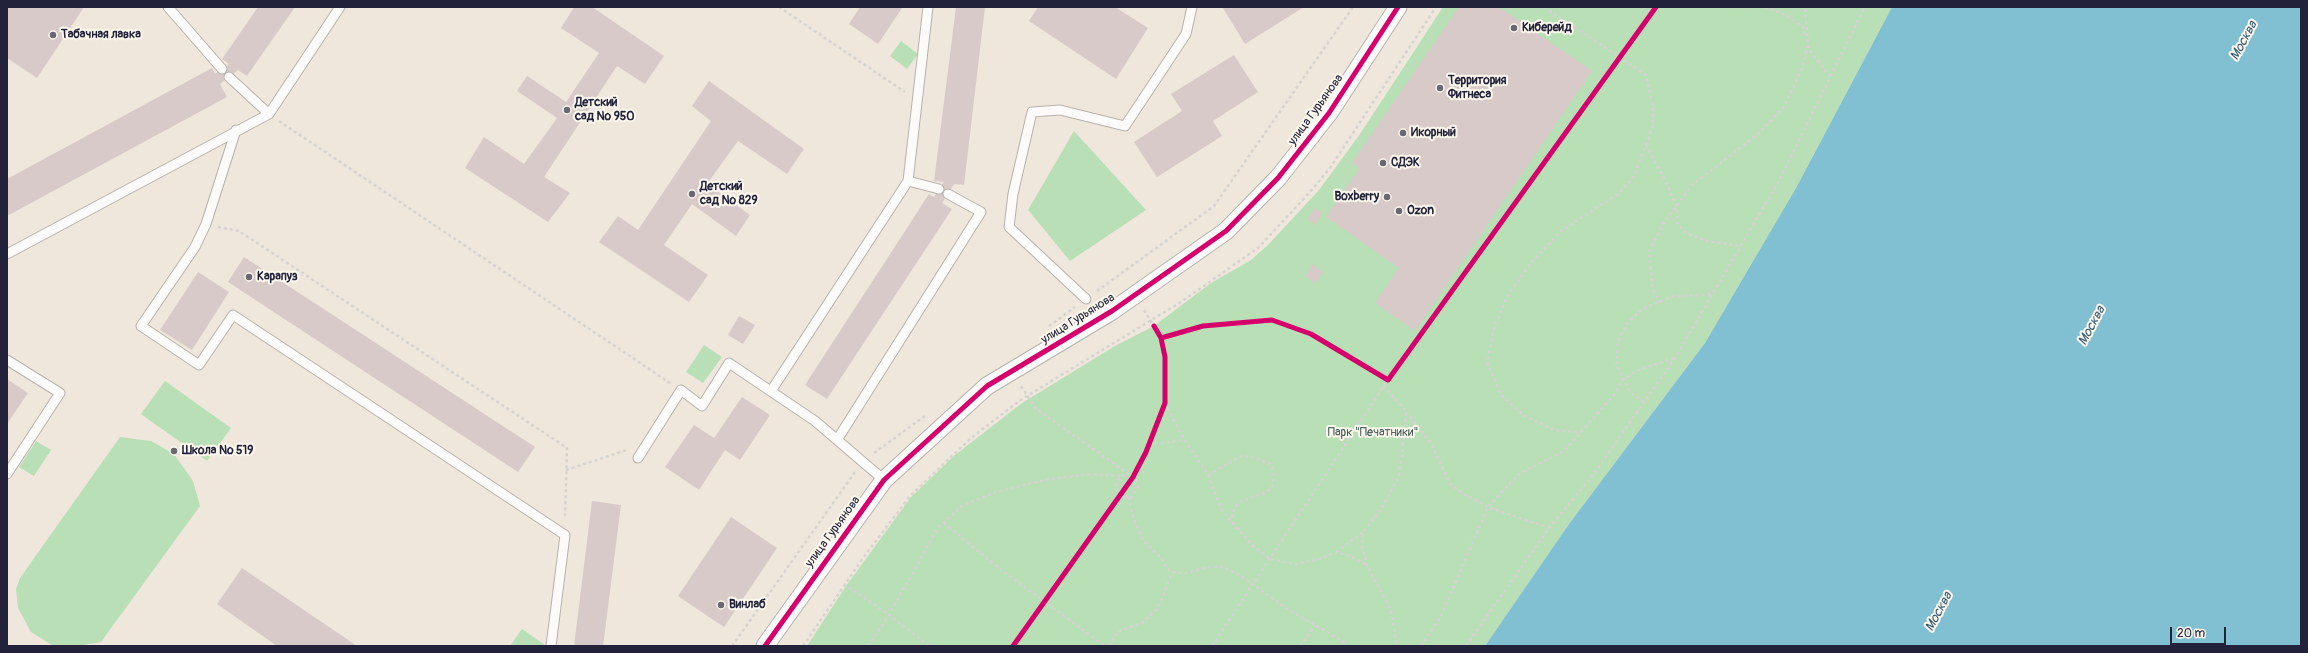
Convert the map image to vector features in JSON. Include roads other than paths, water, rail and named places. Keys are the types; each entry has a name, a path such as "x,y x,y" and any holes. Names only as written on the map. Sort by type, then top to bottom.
{"street":[{"name":"улица Гурьянова","path":"765,646 884,480 987,386 1112,311 1226,231 1278,178 1329,113 1398,7"}],"lane":[{"path":"168,7 222,69"},
{"path":"7,254 236,130 269,114 340,7"},
{"path":"771,391 908,181 928,7"},
{"path":"1086,299 1009,227 1013,194 1032,112 1060,110 1124,126 1186,34 1192,7"},
{"path":"229,77 269,114"},
{"path":"236,130 206,224 195,247 141,326 199,365 233,315 565,535 551,646"},
{"path":"908,181 939,189"},
{"path":"837,440 981,212 948,194"},
{"path":"7,360 60,393 7,474"},
{"path":"638,458 681,390 702,406 729,363 815,421 884,480"}],"water":[{"name":"Москва","path":"1892,7 2301,7 2301,646 1485,646 1569,524 1705,343 1796,188"}],"place":[{"name":"Киберейд","path":"1514,28"},
{"name":"Табачная лавка","path":"53,35"},
{"name":"Территория Фитнеса","path":"1440,88"},
{"name":"Детский сад № 950","path":"567,110"},
{"name":"Икорный","path":"1403,133"},
{"name":"СДЭК","path":"1383,163"},
{"name":"Детский сад № 829","path":"692,194"},
{"name":"Boxberry","path":"1387,197"},
{"name":"Ozon","path":"1399,211"},
{"name":"Карапуз","path":"249,277"},
{"name":"Школа № 519","path":"174,451"},
{"name":"Винлаб","path":"721,605"}],"park label":[{"name":"Парк \"Печатники\"","path":"1373,433"}]}
